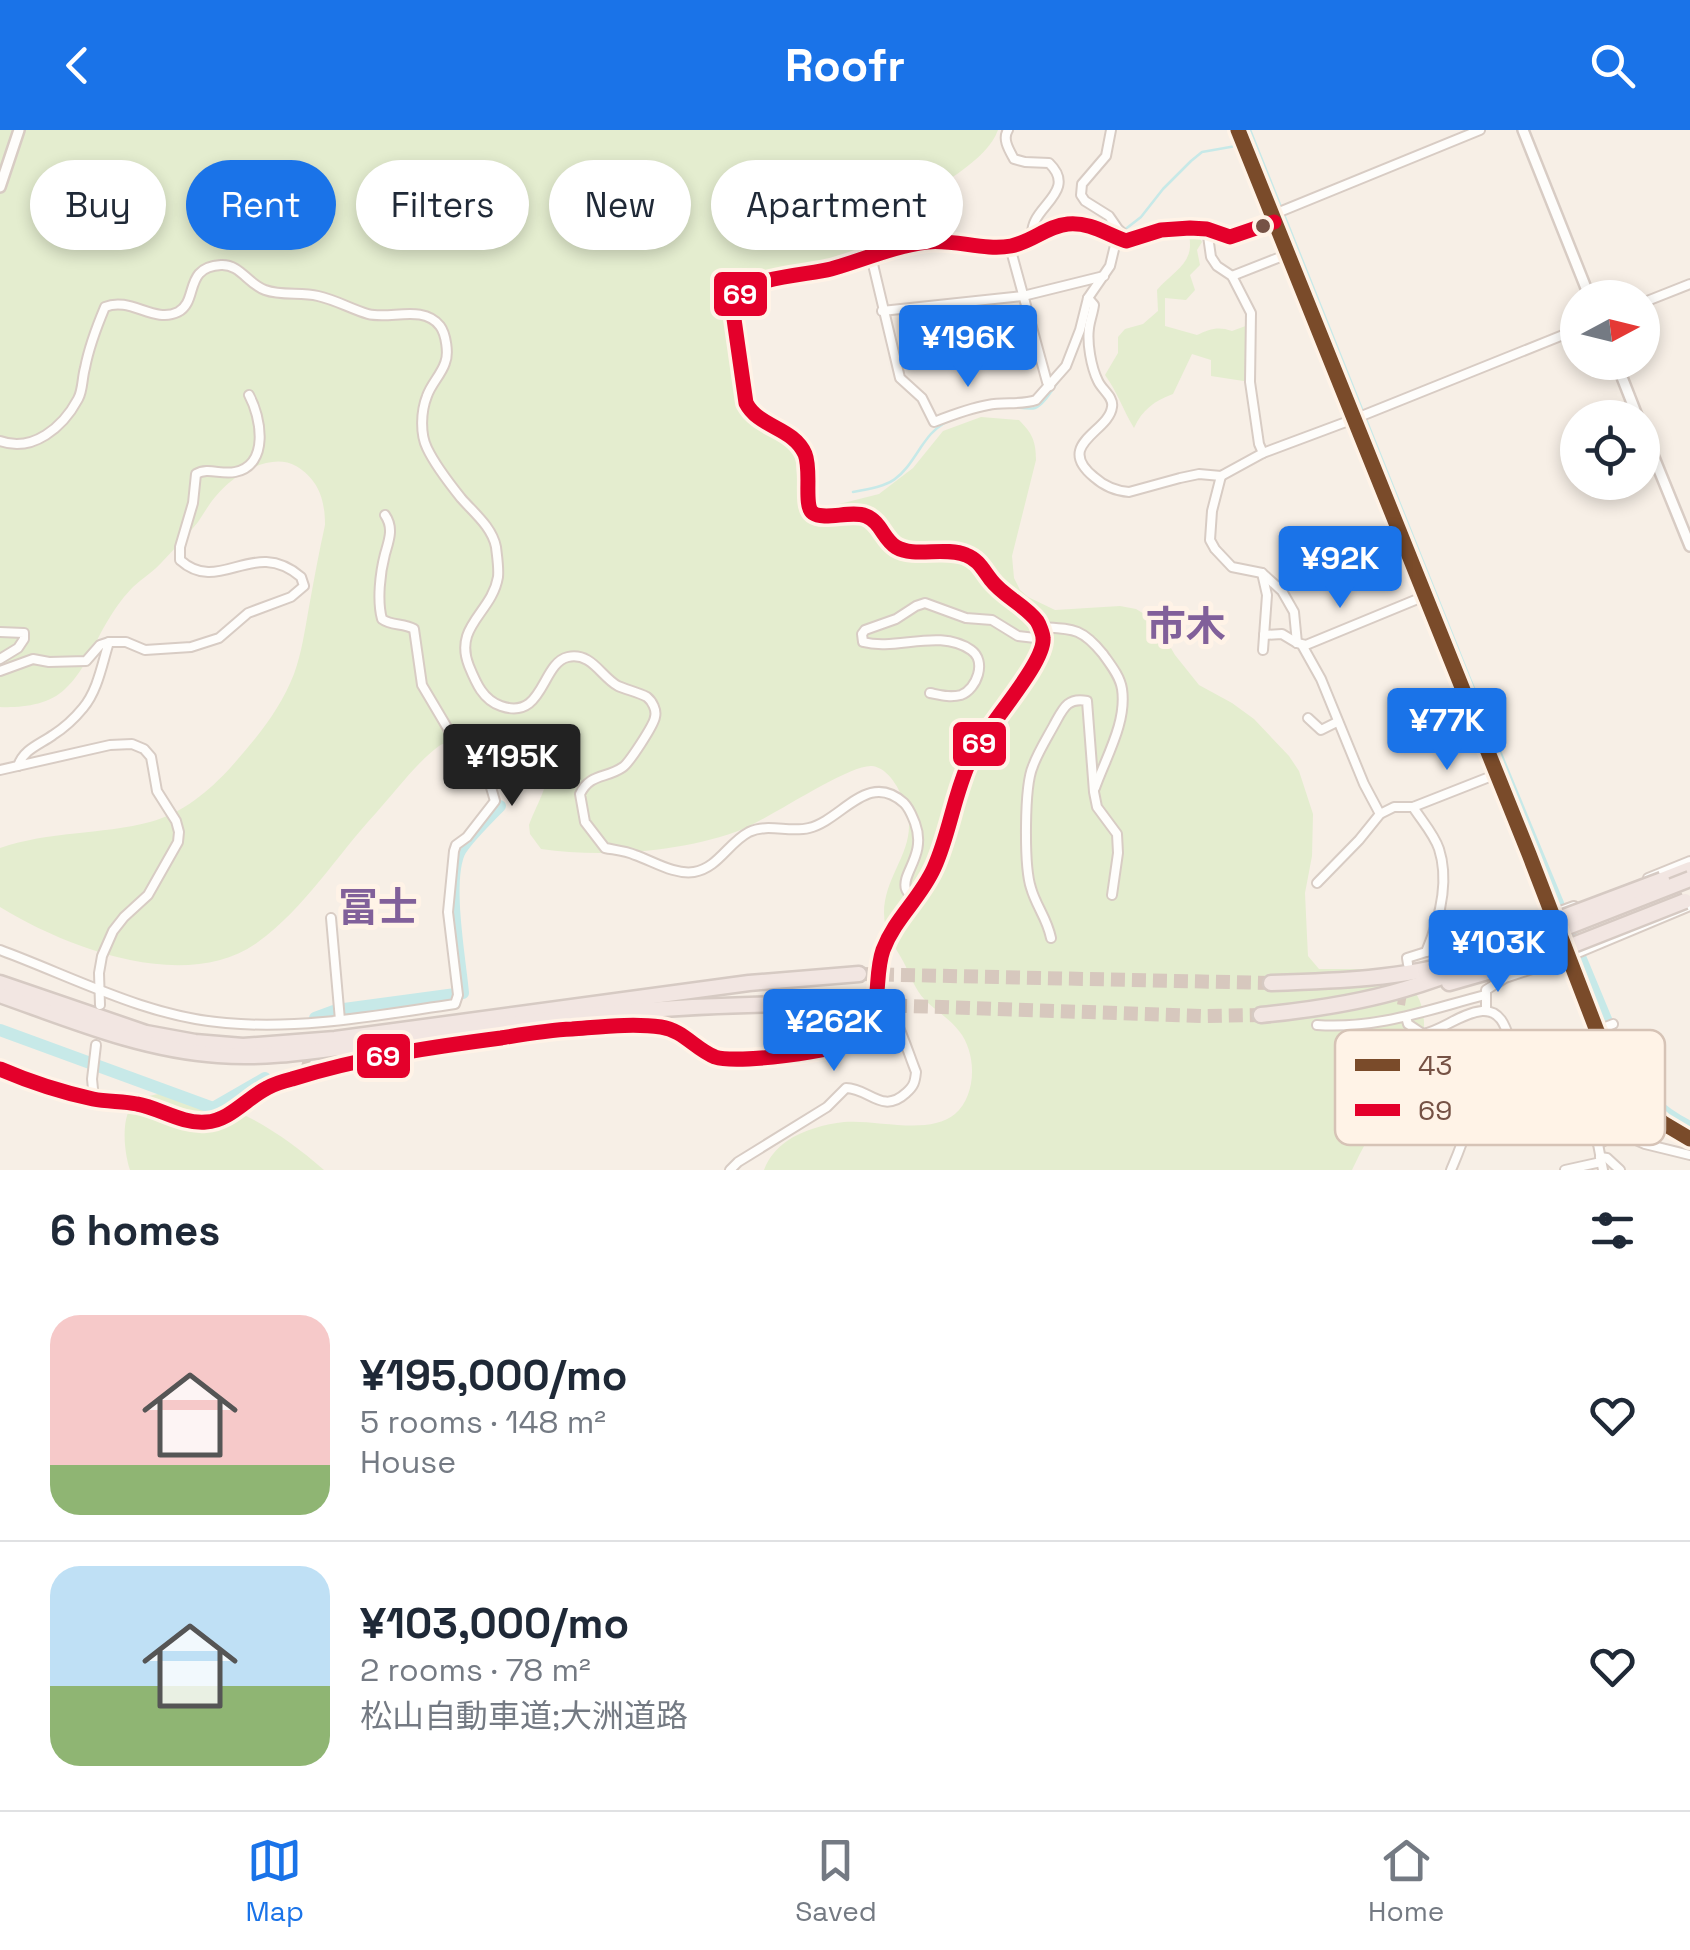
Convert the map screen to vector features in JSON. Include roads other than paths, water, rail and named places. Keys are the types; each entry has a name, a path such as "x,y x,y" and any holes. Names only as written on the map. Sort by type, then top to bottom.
{"highway":[{"path":"1261,1014 1402,995 1690,865"},
{"path":"1480,960 1690,880"},
{"path":"1271,983 1390,975 1553,952 1688,902"},
{"path":"0,973 179,1040"},
{"path":"0,983 108,1022 179,1040 244,1046 302,1042 806,977 860,974"},
{"path":"0,994 143,1044"},
{"path":"0,1004 143,1044 220,1056 268,1056 632,1011 751,1004 851,1004"}],"street":[{"path":"0,187 18,130"},
{"path":"1008,130 1008,148 1014,159 1050,164 1059,182 1056,194 1033,224 1031,238"},
{"path":"1110,130 1106,156 1082,184 1081,195 1109,216 1129,239"},
{"path":"1238,130 1358,417 1424,596 1440,621 1568,957 1599,1029 1613,1024"},
{"path":"0,1069 47,1087 207,1122 220,1119 268,1086 295,1078 404,1051 569,1029 664,1027 720,1059 738,1060 830,1049 852,1042 875,1013 883,951 896,923 916,901 937,862 970,759 994,719 1036,666 1044,639 1037,621 991,581 978,562 966,555 895,547 878,524 863,514 814,514 807,498 810,477 803,448 793,438 759,420 746,404 734,319 737,297 748,288 788,275 820,272 927,242 1010,247 1053,227 1069,224 1104,230 1126,241 1161,230 1207,229 1230,238 1480,130"},
{"path":"1523,130 1583,280"},
{"path":"1207,229 1211,257 1232,276 1251,313 1250,382 1263,452"},
{"path":"871,256 900,378 922,398 934,422 986,405 1031,402 1050,386 1066,366 1094,288 1110,266 1117,237"},
{"path":"1010,247 1050,386"},
{"path":"1232,276 1288,254"},
{"path":"0,441 32,442 57,427 81,392 88,352 105,307 127,304 162,315 177,312 184,308 200,272 208,266 236,268 262,290 324,297 373,316 402,313 432,320 444,334 447,360 423,410 425,446 495,542 499,575 464,644 465,656 481,692 506,708 526,705 560,662 575,657 595,664 606,678 654,704 655,717 626,765 586,782 580,794 586,822 605,848 688,873 709,866 753,830 812,828 868,793 882,792 902,801 917,830 917,856 905,884 906,892 916,901"},
{"path":"882,310 1024,296 1104,276"},
{"path":"1660,296 1690,284"},
{"path":"1090,300 1094,310 1089,340 1094,368 1113,405 1084,441 1080,459 1094,478 1122,492 1199,474 1221,476 1263,452 1560,336"},
{"path":"0,672 33,659 86,661 100,645 109,642 126,642 144,650 192,647 219,638 248,613 291,597 304,586 301,577 281,564 248,563 204,574 190,570 180,560 196,474 205,470 221,473 245,469 252,463 259,446 260,426 249,395"},
{"path":"1660,472 1690,546"},
{"path":"1221,476 1210,540 1232,567 1262,573 1288,599 1300,644 1321,680 1380,814"},
{"path":"0,950 99,990 180,1016 224,1023 317,1023 458,1001 448,912 454,851 495,800 490,784 470,766 422,685 414,629 382,619 382,572 390,534 385,515"},
{"path":"1262,573 1267,594 1263,650"},
{"path":"1300,644 1424,596"},
{"path":"930,693 960,696 968,690 979,670 973,651 955,643 929,640 874,645 863,642 865,630 896,620 925,603 966,618 992,620 1018,636 1044,639"},
{"path":"1040,628 1057,627 1081,634 1108,661 1122,688 1118,730 1094,792"},
{"path":"0,632 24,633 24,639 18,648 0,659"},
{"path":"1264,635 1282,634 1300,644"},
{"path":"18,766 28,750 71,722 85,706 94,693 109,642"},
{"path":"1052,938 1031,888 1026,854 1031,768 1065,704 1076,699 1087,701 1098,808 1117,834 1112,894"},
{"path":"1308,718 1321,730 1337,722"},
{"path":"0,770 110,745 132,744 151,757 157,791 176,821 178,842 148,895 113,932 102,956 100,1005"},
{"path":"1317,883 1380,814 1394,807 1414,808 1496,774"},
{"path":"1414,808 1440,850 1442,868 1440,908 1426,952"},
{"path":"1408,964 1408,958 1482,939 1690,865"},
{"path":"1486,1011 1486,990 1504,978 1568,957 1688,902"},
{"path":"331,918 340,1020"},
{"path":"730,1170 826,1107 846,1088 856,1088 872,1100 886,1102 898,1100 910,1090 916,1082 916,1072 885,1000 877,995"},
{"path":"1317,1025 1356,1027 1486,995"},
{"path":"1401,1006 1403,1018 1417,1030"},
{"path":"1438,1030 1486,1011 1495,1014 1506,1030"},
{"path":"314,1033 317,1023"},
{"path":"94,1099 96,1045"},
{"path":"295,1078 306,1066"},
{"path":"1665,1123 1690,1139"},
{"path":"1451,1170 1461,1145"},
{"path":"1649,1145 1690,1155"},
{"path":"1565,1170 1601,1163 1607,1158 1620,1170"}],"waterway":[{"path":"1245,130 1610,1030"},
{"path":"1123,231 1202,152 1236,146"},
{"path":"1096,293 1111,271"},
{"path":"853,492 894,480 943,424 985,410 1035,408 1061,378"},
{"path":"344,1009 463,993 454,902 455,867 462,848 500,806"},
{"path":"315,1018 334,1011"},
{"path":"0,1030 213,1108 265,1078"},
{"path":"213,1108 216,1126"},
{"path":"1665,1112 1690,1127"}],"tunnel":[{"path":"1401,1005 1407,970"},
{"path":"859,974 1271,983"},
{"path":"851,1004 1261,1015"},
{"path":"305,1067 314,1033"}],"district":[{"name":"市木","path":"1186,626"},
{"name":"冨士","path":"378,907"}]}
